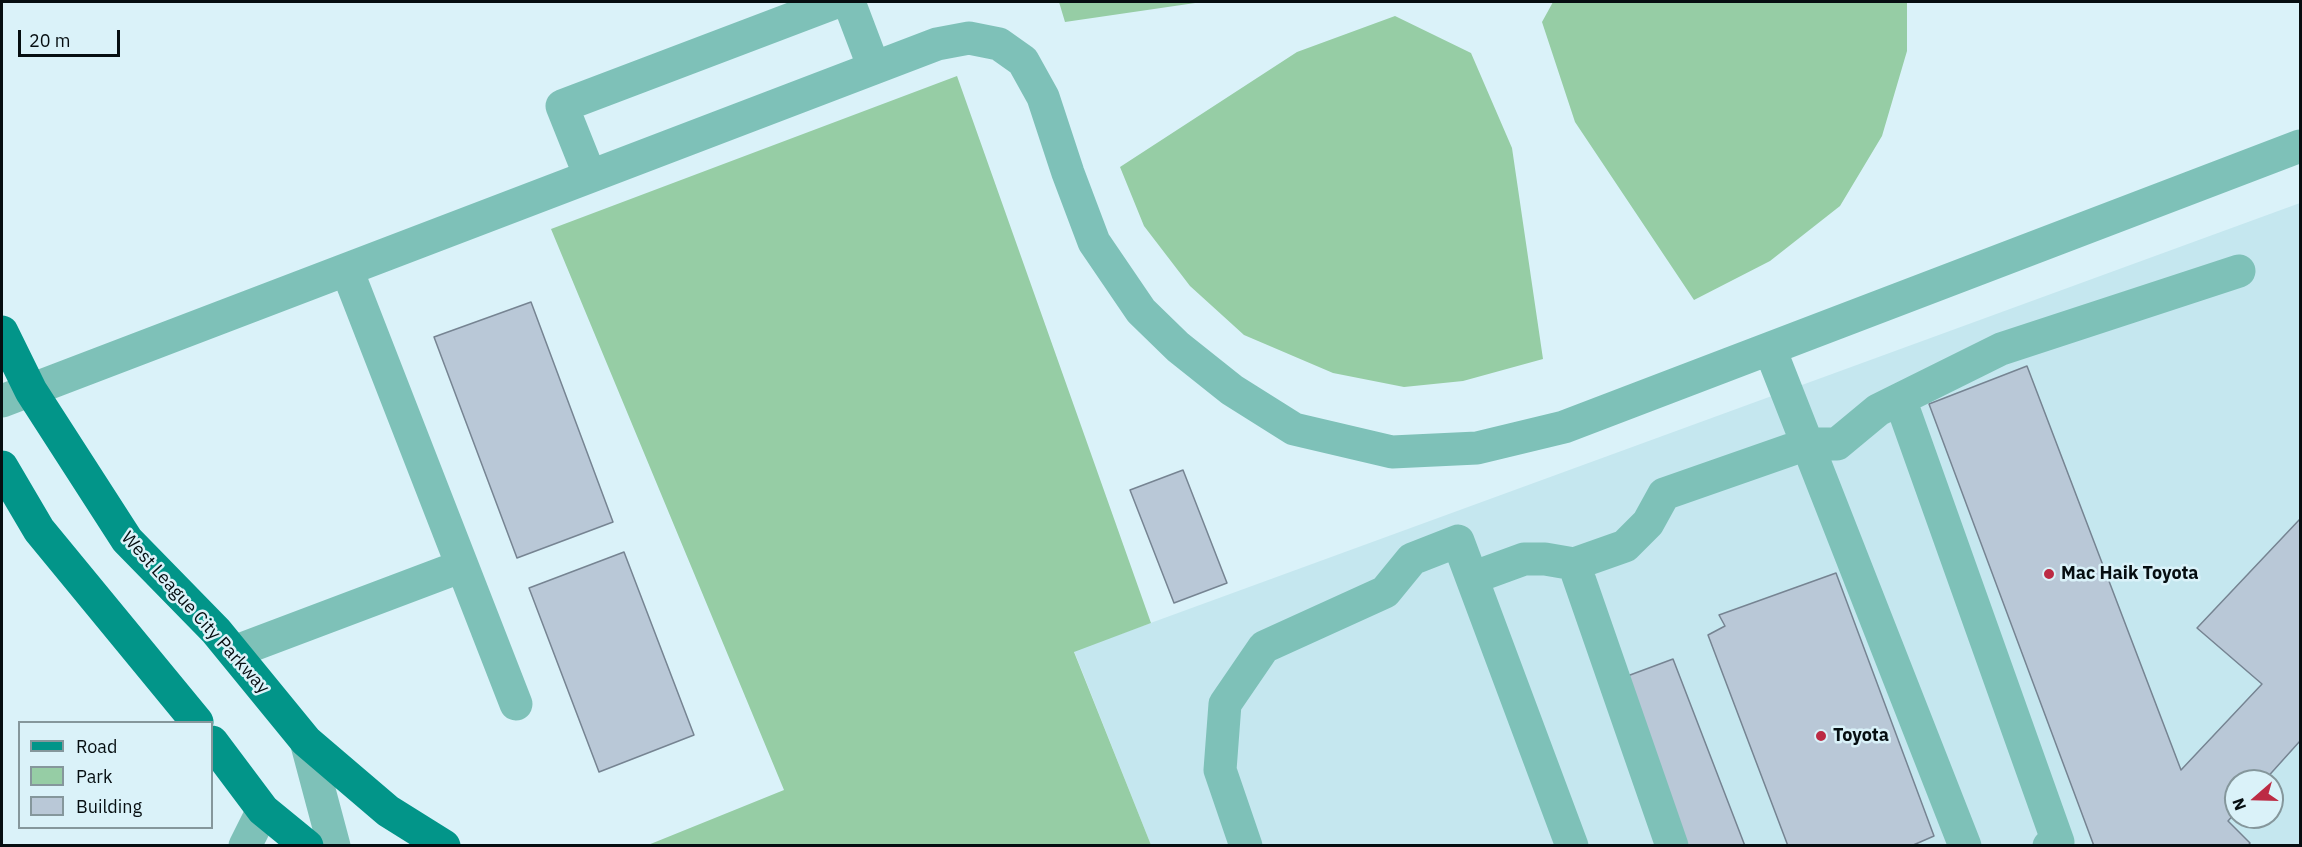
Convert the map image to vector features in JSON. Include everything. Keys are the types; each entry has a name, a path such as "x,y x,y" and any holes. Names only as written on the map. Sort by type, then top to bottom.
{"main road":[{"name":"West League City Parkway","path":"2,332 16,396 127,540 216,631 306,741 388,811 444,846"},
{"path":"2,467 39,530 195,721"},
{"path":"213,743 263,810 307,846"}],"street":[{"path":"590,177 562,106 836,2"},
{"path":"849,2 874,68"},
{"path":"16,396 944,41 969,38 999,44 1023,61 1043,97 1094,242 1141,311 1178,347 1232,390 1294,429 1392,452 1477,448 1564,427 2301,146"},
{"path":"347,270 516,704"},
{"path":"1472,578 1524,559 1545,558 1574,564 1625,546 1648,523 1664,494 1808,444 1837,444 1878,410 2001,349 2239,271"},
{"path":"1770,349 1965,846"},
{"path":"1900,399 2058,842 2049,846"},
{"path":"1246,846 1220,770 1225,704 1264,647 1385,592 1412,559 1458,541 1572,846"},
{"path":"1574,564 1672,846"},
{"path":"234,652 462,566"},
{"path":"306,741 334,846"},
{"path":"245,846 263,810"}],"shaded area":[{"path":"2300,203 2300,845 1151,845 1074,651"}],"green space":[{"path":"1059,2 1202,2 1065,22"},
{"path":"1553,2 1907,2 1907,51 1882,136 1840,206 1770,261 1694,300 1575,122 1542,22"},
{"path":"1395,16 1471,53 1512,148 1543,359 1463,381 1404,387 1333,373 1244,335 1190,286 1144,226 1120,167 1297,52"},
{"path":"957,76 1151,623 1074,652 1151,845 648,845 784,790 551,229"}],"building":[{"path":"531,302 613,522 517,558 434,337"},
{"name":"Mac Haik Toyota","path":"2027,366 2181,770 2262,684 2197,628 2300,519 2300,741 2275,769 2224,769 2224,829 2236,829 2250,843 2248,846 2094,846 1929,404"},
{"path":"1183,470 1227,583 1174,603 1130,490"},
{"path":"624,552 694,735 599,772 529,588"},
{"name":"Toyota","path":"1836,573 1934,836 1911,846 1788,846 1708,635 1725,626 1719,615"},
{"path":"1673,659 1745,846 1686,846 1622,678"}],"place":[{"name":"Mac Haik Toyota","path":"2049,574"},
{"name":"Toyota","path":"1821,736"}]}
